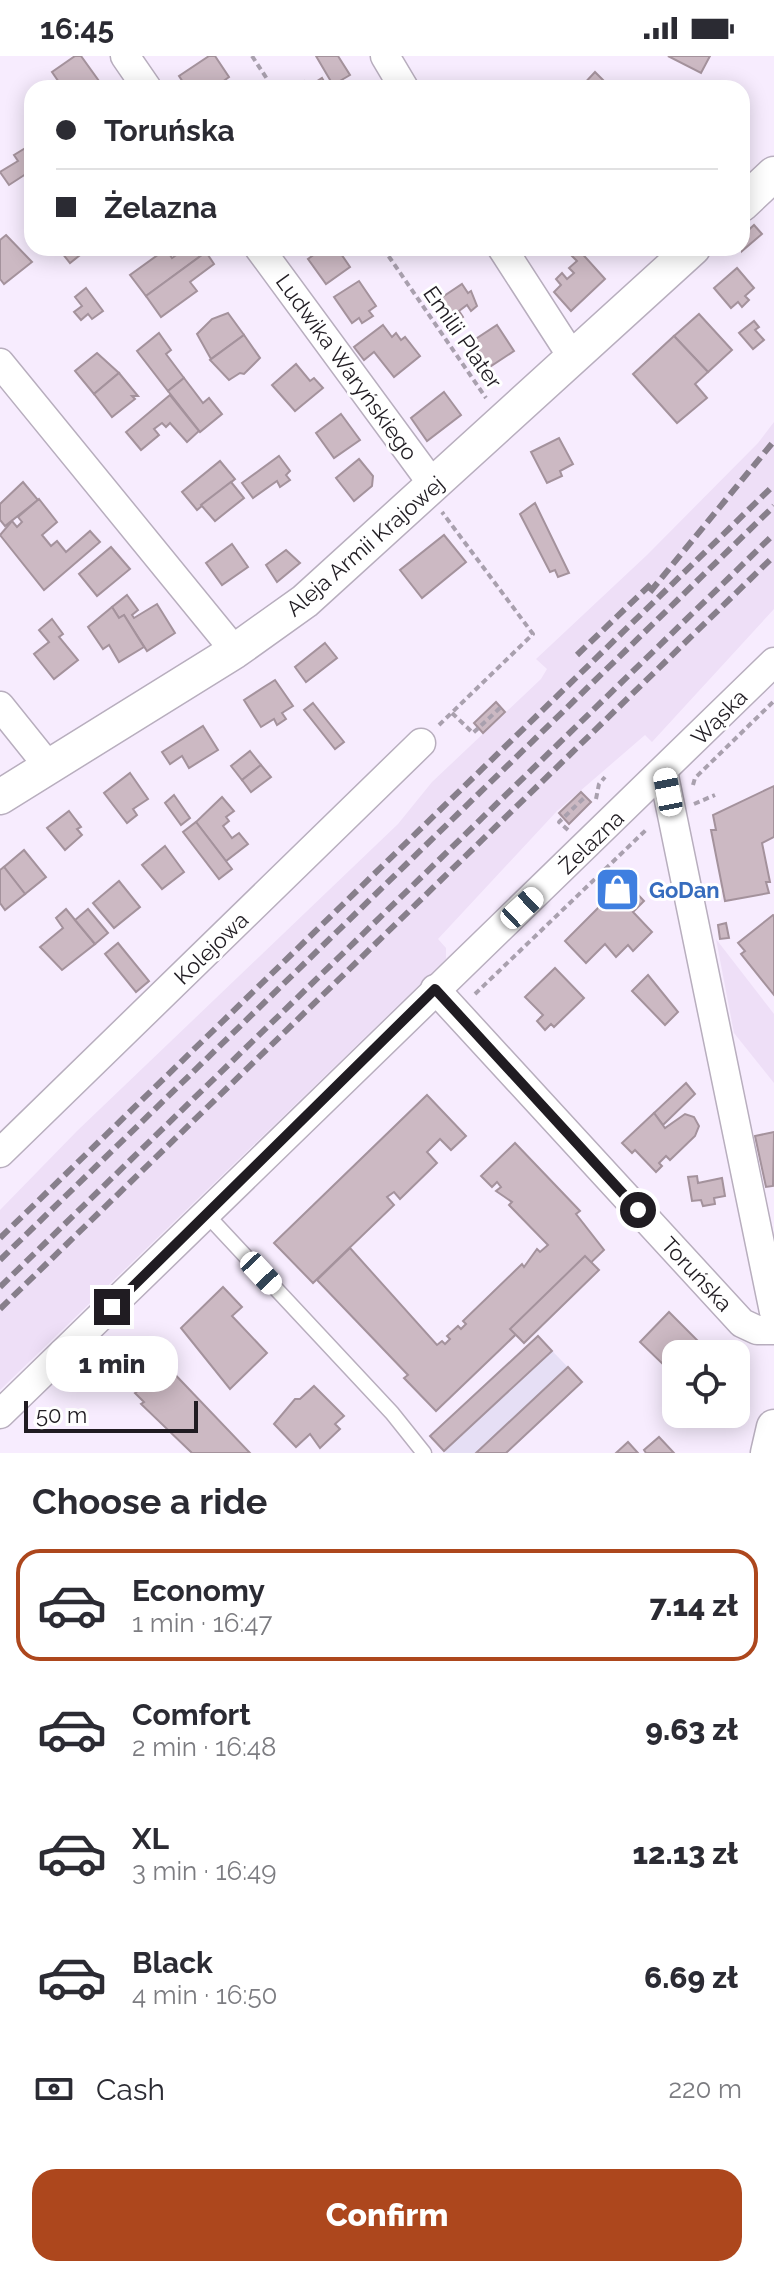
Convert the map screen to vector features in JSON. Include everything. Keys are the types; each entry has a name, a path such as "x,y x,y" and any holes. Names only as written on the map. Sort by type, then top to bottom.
{"street":[{"path":"125,56 142,80"},
{"path":"385,56 399,80"},
{"path":"750,196 774,174"},
{"name":"Ludwika Waryńskiego","path":"265,256 436,497"},
{"path":"507,256 573,358"},
{"name":"Aleja Armii Krajowej","path":"0,797 235,651 305,601 436,497 573,358 684,256"},
{"path":"0,363 235,651"},
{"name":"Wąska","path":"663,771 774,662"},
{"path":"0,706 49,767"},
{"name":"Kolejowa","path":"0,1153 421,743"},
{"path":"663,771 684,806 774,1312"},
{"name":"Żelazna","path":"0,1414 663,771"},
{"name":"Toruńska","path":"435,989 722,1301 748,1327 774,1330"},
{"path":"768,1453 774,1427"}],"lane":[{"path":"207,1215 392,1413 422,1450"}],"path":[{"path":"252,56 268,80"},
{"name":"Emilii Plater","path":"388,256 490,405"},
{"path":"421,743 533,634 436,497"},
{"path":"692,788 695,778 774,701"},
{"path":"452,713 473,733 501,707"},
{"path":"563,818 586,796"},
{"path":"455,1011 652,824 684,806"}],"shaded area":[{"path":"774,422 774,609 652,742 645,735 557,811 438,939 446,948 446,959 0,1390 0,1210 77,1131 398,824 432,782 541,679 547,669 536,659 647,555 758,443"},
{"path":"716,939 774,1014 774,1083 734,1033"},
{"path":"538,1336 582,1382 506,1453 446,1453 430,1436"}],"building":[{"path":"75,56 81,56 98,80 58,80 52,72"},
{"path":"209,56 215,56 229,77 225,80 182,80 179,76"},
{"path":"316,56 338,56 350,75 342,80 330,80"},
{"path":"668,56 710,56 701,73"},
{"path":"595,72 603,80 588,80"},
{"path":"24,149 24,175 9,185 0,172 18,161 14,155"},
{"path":"754,225 762,234 750,244 750,229"},
{"path":"6,235 32,262 4,284 0,279 0,240"},
{"path":"64,256 79,256 70,263"},
{"path":"156,256 201,256 146,296 130,275"},
{"path":"201,256 209,256 214,264 190,282 197,291 161,317 146,296"},
{"path":"312,256 342,256 350,267 326,284 308,259"},
{"path":"572,256 584,256 605,279 571,311 554,292 561,285 556,279 562,273 567,279 574,273 569,268 577,261"},
{"path":"737,268 754,288 745,296 749,300 742,307 738,302 731,308 714,288"},
{"path":"359,281 376,306 369,311 373,316 362,323 359,318 352,323 334,297"},
{"path":"462,284 468,293 471,291 477,306 471,311 467,305 459,311 463,317 450,326 435,302"},
{"path":"86,288 103,311 92,319 88,314 81,320 74,312 82,306 75,297"},
{"path":"228,313 244,335 211,359 197,334 212,319"},
{"path":"699,314 732,350 708,372 674,336"},
{"path":"754,321 759,327 755,330 764,340 753,349 739,333"},
{"path":"383,325 392,337 396,333 401,340 405,337 420,356 394,377 374,352 364,360 354,347"},
{"path":"497,325 514,351 485,370 468,344"},
{"path":"159,333 171,350 166,354 184,378 168,391 137,351"},
{"path":"244,335 260,358 244,374 240,373 229,380 210,360"},
{"path":"674,336 708,372 695,384 707,398 677,423 633,374"},
{"path":"97,353 119,373 94,394 75,371"},
{"path":"296,364 310,381 314,378 323,388 295,411 272,385"},
{"path":"119,373 138,396 132,396 135,399 112,417 94,394"},
{"path":"184,378 203,403 209,398 222,414 200,432 168,391"},
{"path":"444,392 461,415 427,441 411,418"},
{"path":"170,395 199,431 187,442 170,423 166,427 162,423 154,429 159,435 141,450 126,432"},
{"path":"341,414 360,440 334,458 316,433"},
{"path":"559,438 573,464 560,471 562,476 547,483 531,452"},
{"path":"279,456 290,471 286,475 290,480 280,487 277,481 253,498 242,483"},
{"path":"359,459 373,476 372,486 354,501 336,478"},
{"path":"220,461 235,479 197,510 182,492"},
{"path":"23,482 38,500 5,526 0,520 0,504"},
{"path":"231,482 244,498 215,521 201,505"},
{"path":"39,499 57,522 42,535 51,546 57,541 66,552 90,531 100,542 44,590 0,535 12,521 17,527 22,522 18,517"},
{"path":"535,503 569,573 558,577 555,570 550,572 520,514"},
{"path":"444,535 466,562 422,598 400,570"},
{"path":"232,544 248,567 222,585 206,563"},
{"path":"111,547 130,569 97,596 79,574"},
{"path":"286,550 300,563 277,582 266,565"},
{"path":"127,595 138,610 132,615 134,618 157,604 175,633 147,651 124,615 119,618 112,607"},
{"path":"112,607 119,618 124,615 144,647 119,662 109,645 103,649 88,627"},
{"path":"52,619 63,634 59,637 78,660 54,679 34,654 49,642 39,630"},
{"path":"325,643 337,658 306,682 295,667"},
{"path":"275,680 293,706 282,713 286,719 277,725 274,719 261,727 244,700"},
{"path":"496,702 505,712 483,733 474,723"},
{"path":"313,703 344,742 335,749 304,710"},
{"path":"203,726 218,750 189,768 182,756 170,764 162,752"},
{"path":"250,751 261,765 242,780 231,766"},
{"path":"261,765 271,777 251,792 242,780"},
{"path":"130,773 148,799 133,809 137,815 127,823 104,793"},
{"path":"774,786 774,837 762,843 770,882 766,882 769,893 725,901 711,830 716,830 713,815"},
{"path":"581,792 591,802 569,824 559,813"},
{"path":"174,795 190,818 181,825 165,803"},
{"path":"222,797 234,811 226,817 229,821 223,826 232,838 239,833 248,844 226,861 196,822"},
{"path":"69,811 81,827 77,829 82,835 65,850 47,828"},
{"path":"196,822 232,869 219,879 183,832"},
{"path":"165,846 184,872 162,889 142,865"},
{"path":"24,850 46,877 25,894 4,867"},
{"path":"4,867 25,894 5,910 0,903 0,870"},
{"path":"119,881 140,907 114,928 93,903"},
{"path":"625,881 644,901 633,912 652,932 633,951 628,945 616,957 605,944 586,963 565,941"},
{"path":"66,909 95,944 62,970 40,947 63,928 56,918"},
{"path":"88,909 108,933 95,944 75,920"},
{"path":"773,915 774,995 741,954 745,951 738,943"},
{"path":"726,923 729,938 720,939 718,925"},
{"path":"118,943 149,981 136,992 105,954"},
{"path":"555,968 584,998 554,1027 551,1024 545,1030 537,1021 543,1015 525,997"},
{"path":"648,975 678,1012 665,1025 632,991"},
{"path":"686,1083 695,1094 663,1125 654,1113"},
{"path":"427,1095 466,1136 451,1150 440,1139 427,1152 437,1163 400,1199 394,1192 387,1197 394,1205 313,1283 274,1243"},
{"path":"654,1113 665,1128 685,1114 694,1117 699,1126 695,1136 670,1160 666,1156 659,1163 662,1166 656,1172 635,1150 632,1153 622,1143"},
{"path":"774,1132 773,1186 766,1187 755,1136"},
{"path":"515,1143 580,1211 576,1214 604,1250 436,1411 404,1378 408,1375 317,1280 350,1248 437,1345 442,1341 445,1344 450,1339 447,1336 458,1326 461,1329 466,1324 463,1321 522,1264 524,1267 537,1249 540,1252 548,1245 509,1205 512,1202 496,1191 501,1187 497,1182 492,1187 481,1176"},
{"path":"697,1176 698,1183 722,1178 725,1196 714,1198 715,1204 703,1206 701,1200 692,1201 688,1177"},
{"path":"585,1256 599,1270 524,1343 510,1329"},
{"path":"223,1287 242,1307 232,1316 267,1353 230,1389 181,1328"},
{"path":"669,1312 697,1340 662,1340 662,1363 640,1342"},
{"path":"538,1336 552,1351 444,1451 430,1436"},
{"path":"165,1364 250,1453 192,1453 141,1404 144,1402 135,1393 157,1377 155,1374"},
{"path":"568,1367 582,1382 506,1453 476,1453"},
{"path":"314,1386 344,1416 335,1424 340,1429 320,1448 310,1434 296,1447 274,1424 295,1399 300,1399"},
{"path":"659,1437 674,1453 646,1453 644,1450"},
{"path":"628,1442 638,1453 616,1453"}],"railway":[{"path":"650,592 774,441"},
{"path":"0,1238 774,485"},
{"path":"0,1260 774,506"},
{"path":"0,1287 774,534"},
{"path":"0,1309 774,556"},
{"path":"577,655 653,582"}],"place":[{"name":"GoDan","path":"618,890"}],"route":[{"path":"112,1307 435,989 638,1210"}]}
